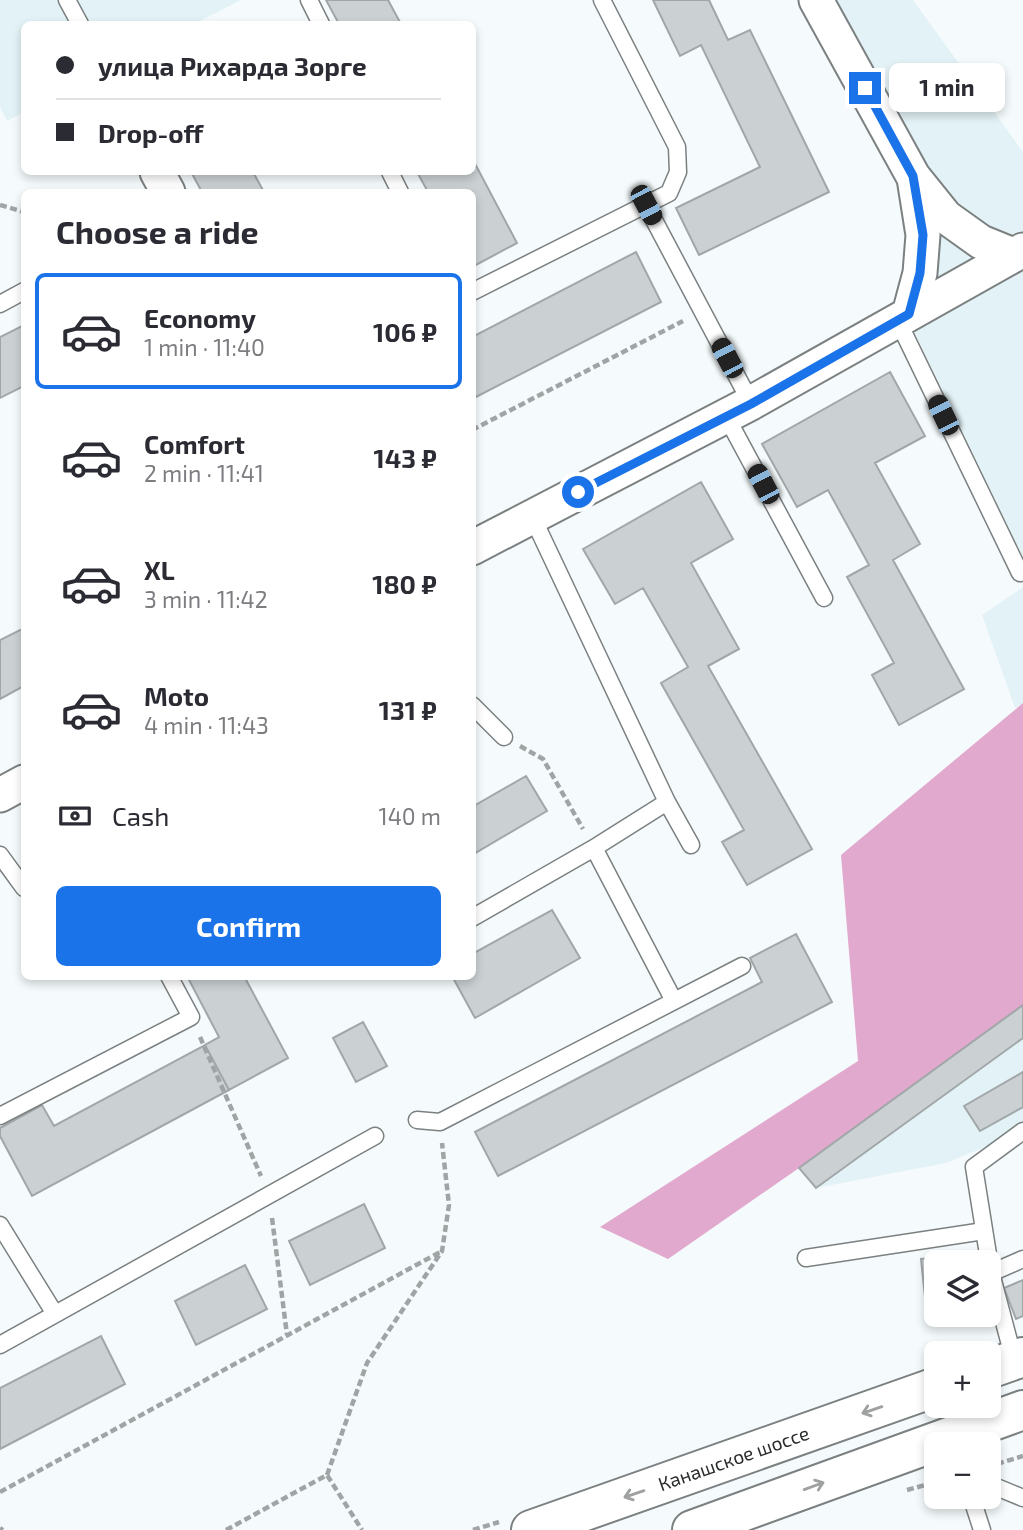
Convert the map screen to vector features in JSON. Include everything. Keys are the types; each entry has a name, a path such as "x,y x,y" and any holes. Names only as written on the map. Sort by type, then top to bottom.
{"main road":[{"name":"Канашское шоссе","path":"517,1525 924,1391"},
{"path":"968,1432 1023,1410"},
{"path":"692,1530 924,1449"}],"street":[{"path":"816,0 913,176 946,217 981,242 1018,253"},
{"path":"903,317 920,273 923,235 913,176"},
{"path":"476,546 739,410 1018,253"},
{"path":"0,795 21,784"}],"lane":[{"path":"67,0 78,21"},
{"path":"309,0 320,21"},
{"path":"476,290 669,192 678,172 677,147 602,0"},
{"path":"646,205 703,312 739,410 824,598"},
{"path":"0,304 21,293"},
{"path":"903,317 1020,573"},
{"path":"532,516 667,802 691,845"},
{"path":"476,709 504,737"},
{"path":"476,916 594,848 667,802"},
{"path":"594,848 674,1001"},
{"path":"0,855 21,884"},
{"path":"417,1120 440,1122 742,967"},
{"path":"0,1116 191,1017 171,980"},
{"path":"987,1250 974,1167 1023,1131"},
{"path":"0,1345 375,1136"},
{"path":"0,1224 55,1314"},
{"path":"806,1258 984,1231"},
{"path":"1001,1268 1023,1259"},
{"path":"1001,1325 1009,1362"},
{"path":"1001,1489 1023,1497"},
{"path":"975,1509 982,1530"}],"path":[{"path":"0,205 21,211"},
{"path":"476,428 703,312"},
{"path":"504,737 543,759 594,848"},
{"path":"191,1017 269,1195 287,1335"},
{"path":"226,1530 327,1475 367,1363 442,1251 449,1205 440,1122"},
{"path":"0,1492 442,1251"},
{"path":"1001,1463 1023,1456"},
{"path":"327,1475 362,1530"},
{"path":"473,1530 517,1525"}],"shaded area":[{"path":"0,0 241,0 200,21 21,21 21,114 7,121 0,107"},
{"path":"823,0 913,0 1023,152 1023,557 912,327 940,250"},
{"path":"1023,587 1023,703 1015,708 982,615"},
{"path":"1023,703 1023,1005 799,1168 668,1259 600,1227 858,1061 841,855"},
{"path":"1023,1005 1023,1132 946,1163 816,1188 799,1168"}],"building":[{"path":"326,0 388,0 399,21 337,21"},
{"path":"653,0 709,0 728,40 750,30 829,192 699,255 676,208 760,167 701,45 680,56"},
{"path":"476,166 517,243 476,265 476,189 426,189 419,175 476,175"},
{"path":"193,175 255,175 262,189 200,189"},
{"path":"636,252 661,302 476,397 476,335"},
{"path":"21,326 21,388 0,398 0,337"},
{"path":"890,372 925,436 875,463 920,544 893,560 964,689 899,725 872,675 894,663 847,577 869,565 828,490 797,507 762,444"},
{"path":"701,482 733,539 691,563 739,649 708,666 812,849 747,885 722,842 744,830 661,683 688,667 643,588 615,604 583,549"},
{"path":"21,630 21,688 0,699 0,640"},
{"path":"526,776 547,811 476,853 476,805"},
{"path":"552,910 580,958 475,1018 454,980 476,980 476,952"},
{"path":"796,934 832,1002 498,1176 475,1132 762,982 750,958"},
{"path":"189,980 246,980 288,1058 229,1090 205,1045 219,1037"},
{"path":"1023,1005 1023,1038 816,1188 799,1168"},
{"path":"363,1022 387,1066 356,1082 333,1038"},
{"path":"205,1045 229,1090 32,1196 0,1136 0,1128 42,1105 54,1126"},
{"path":"1023,1072 1023,1107 980,1131 964,1106"},
{"path":"364,1204 385,1248 310,1285 289,1241"},
{"path":"921,1259 924,1259 924,1288"},
{"path":"245,1265 267,1309 196,1345 175,1301"},
{"path":"1023,1280 1023,1316 1016,1319 1004,1288"},
{"path":"101,1336 125,1384 0,1449 0,1388"}],"route":[{"path":"578,492 751,404 909,314 920,273 923,235 913,176 865,88"}]}
